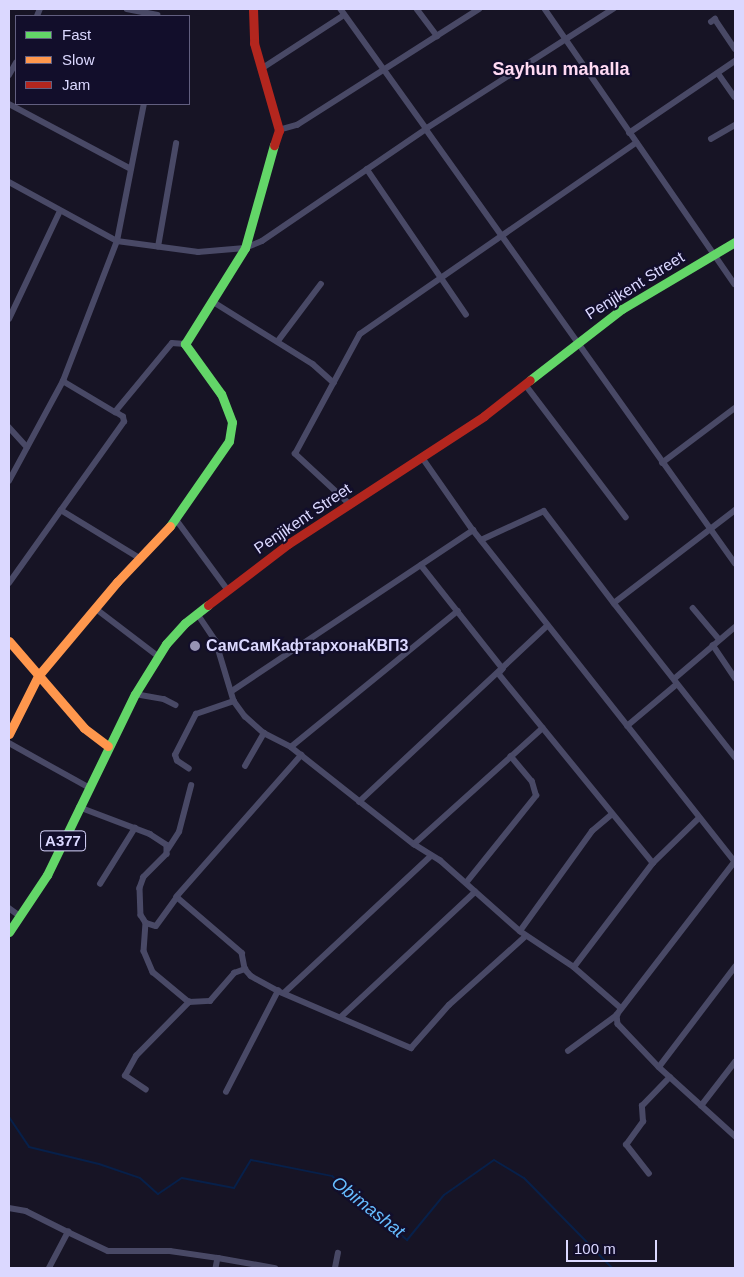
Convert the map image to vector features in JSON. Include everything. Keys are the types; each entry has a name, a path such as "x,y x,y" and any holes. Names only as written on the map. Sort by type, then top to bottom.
{"main road":[{"path":"9,734 38,676 138,558 176,519 230,441 233,431 221,394 185,344 245,248 252,217 279,130 254,43 253,9"},
{"name":"Penjikent Street","path":"9,932 47,875 88,787 135,694 158,656 176,632 196,614 288,544 484,416 576,342 622,309 735,242"},
{"path":"9,641 84,728 108,746"}],"street":[{"path":"127,9 157,13"},
{"path":"340,9 499,235 735,563"},
{"path":"417,9 436,36"},
{"path":"279,130 297,125 479,9"},
{"path":"545,9 628,133 735,284"},
{"path":"9,182 117,241 198,252 245,248 262,241 426,129 614,9"},
{"path":"261,70 344,15"},
{"path":"711,22 715,19 735,50"},
{"path":"628,133 735,61"},
{"path":"718,72 735,97"},
{"path":"9,104 131,169"},
{"path":"9,481 62,381 117,241 144,105"},
{"path":"711,139 735,125"},
{"path":"350,505 294,454 360,334 499,235 636,143"},
{"path":"158,247 176,144"},
{"path":"367,169 466,314"},
{"path":"9,319 60,211"},
{"path":"278,341 321,284"},
{"path":"212,301 313,364 334,383"},
{"path":"115,412 172,343 185,344"},
{"path":"9,583 124,422 123,418 115,412 62,381"},
{"path":"525,384 626,517"},
{"path":"662,463 735,408"},
{"path":"9,427 27,446"},
{"path":"422,457 481,540 547,626 735,862 617,1015 568,1051"},
{"path":"61,510 138,558"},
{"path":"614,603 735,510"},
{"path":"481,540 544,511 735,757"},
{"path":"176,519 228,590"},
{"path":"232,690 474,530"},
{"path":"421,565 503,669"},
{"path":"96,608 158,656"},
{"path":"693,608 719,639"},
{"path":"291,747 458,611"},
{"path":"196,614 216,641 234,701 264,733 302,755 358,802 466,883 520,932 574,967 621,1008"},
{"path":"358,802 547,626"},
{"path":"627,726 676,682 719,639 735,627"},
{"path":"713,645 735,678"},
{"path":"503,669 499,674 653,863"},
{"path":"135,694 164,699 176,705"},
{"path":"189,769 177,761 175,755 196,714 234,701"},
{"path":"414,844 543,728"},
{"path":"245,766 264,733"},
{"path":"9,743 88,787"},
{"path":"146,923 156,926 177,897 302,755"},
{"path":"466,883 536,796 532,782 512,757"},
{"path":"189,1002 154,972 144,950 146,923 141,915 140,888 144,877 168,849 179,832 191,786"},
{"path":"79,807 135,828 166,843 168,849"},
{"path":"520,932 592,831 612,814"},
{"path":"574,967 653,863 699,818"},
{"path":"100,884 135,828"},
{"path":"284,993 431,856"},
{"path":"342,1016 475,892"},
{"path":"177,897 242,953 245,969 278,991 342,1016 411,1048 449,1005 526,936"},
{"path":"9,908 20,916"},
{"path":"660,1067 735,967"},
{"path":"146,1090 126,1078 128,1069 136,1056 189,1002 210,1001 234,973 245,969"},
{"path":"226,1092 278,991"},
{"path":"617,1015 618,1024 670,1077 735,1136"},
{"path":"701,1106 735,1062"},
{"path":"649,1174 626,1145 643,1122 642,1106 670,1077"},
{"path":"9,1208 26,1211 108,1251 170,1250 275,1268"},
{"path":"49,1268 68,1232"},
{"path":"335,1268 338,1252"},
{"path":"216,1268 218,1258"}],"waterway":[{"name":"Obimashat","path":"9,1117 29,1147 99,1164 140,1178 158,1194 182,1178 234,1188 251,1160 332,1176 407,1240 444,1195 494,1160 524,1178 612,1268"}],"traffic: fast":[{"path":"170,526 229,441 232,422 221,394 185,344 245,248 274,145"},
{"path":"530,380 622,309 735,242"},
{"path":"9,932 47,875 135,694 166,644 185,623 208,605"}],"traffic: slow":[{"path":"9,734 38,676 117,582 170,526"},
{"path":"9,641 84,728 108,746"}],"traffic: jam":[{"path":"253,9 254,43 279,130 274,145"},
{"path":"208,605 288,544 484,416 530,380"}],"place":[{"name":"СамСамКафтархонаКВП3","path":"195,646"}],"district":[{"name":"Sayhun mahalla","path":"561,69"}]}
